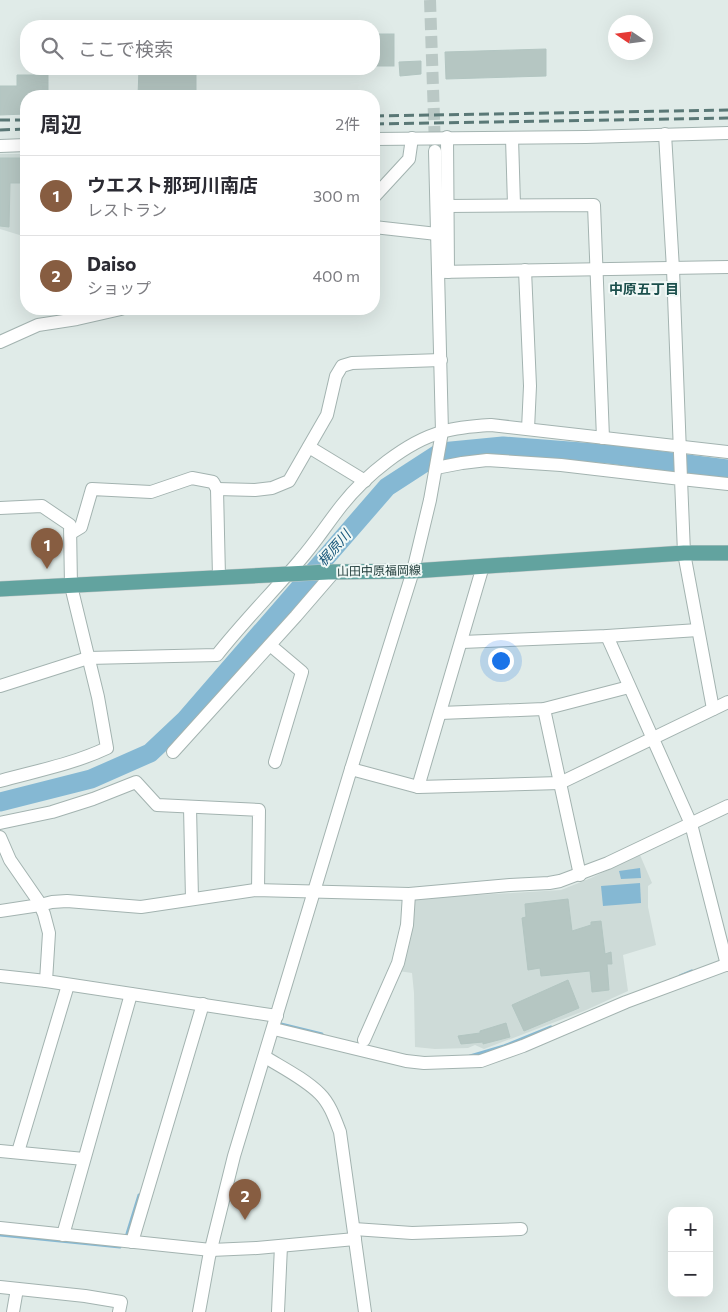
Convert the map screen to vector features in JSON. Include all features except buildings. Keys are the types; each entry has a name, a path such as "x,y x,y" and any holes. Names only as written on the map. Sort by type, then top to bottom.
{"main road":[{"name":"山田中原福岡線","path":"0,589 331,572 413,571 684,553 728,553"}],"street":[{"path":"380,139 728,133"},
{"path":"665,134 673,269 684,553 713,709"},
{"path":"380,190 409,159 412,138"},
{"path":"200,1312 211,1250 234,1156 413,571 430,500 441,434 443,272 448,206 447,138"},
{"path":"512,138 514,205"},
{"path":"0,146 20,145"},
{"path":"435,150 437,234 443,272"},
{"path":"448,206 594,205 603,438"},
{"path":"380,228 437,234"},
{"path":"443,272 728,267"},
{"path":"526,270 530,386 528,429"},
{"path":"0,342 38,325 95,315"},
{"path":"217,489 255,490 272,488 289,482 327,416 336,376 342,366 352,363 441,360"},
{"path":"0,686 88,658 217,655 294,574 343,504 364,481 409,447 441,434 474,426 491,425 728,452"},
{"path":"309,447 364,481"},
{"path":"437,466 487,460 561,465 728,484"},
{"path":"71,533 81,526 92,489 151,492 192,478 213,482 217,489 219,577"},
{"path":"0,508 42,506 70,525 71,586 106,735 107,748 91,756 0,781"},
{"path":"418,787 483,566"},
{"path":"173,752 270,645 331,572"},
{"path":"462,642 698,630"},
{"path":"274,1029 406,1061 424,1063 481,1061 523,1046 626,1002 728,964 691,824 607,636"},
{"path":"270,645 302,672 275,762"},
{"path":"440,713 544,709 629,687"},
{"path":"351,769 418,787 560,783 728,702"},
{"path":"544,709 580,874"},
{"path":"0,823 52,812 93,799 136,782 157,805 259,810 258,890"},
{"path":"0,911 67,901 140,907 258,890 409,894 548,883 608,864 728,806"},
{"path":"190,807 192,899"},
{"path":"0,837 10,860 44,914 49,933 46,981"},
{"path":"364,1040 398,963 407,925 409,894"},
{"path":"0,976 46,981 277,1016"},
{"path":"18,1152 68,985"},
{"path":"63,1235 131,994"},
{"path":"132,1242 203,1004"},
{"path":"265,1057 320,1095 334,1115 340,1132 365,1312"},
{"path":"0,1151 84,1159"},
{"path":"0,1228 211,1250 281,1246 354,1234 521,1229"},
{"path":"278,1312 281,1246"},
{"path":"0,1287 85,1296 121,1302 119,1312"},
{"path":"13,1312 17,1289"}],"shaded area":[{"path":"0,154 20,154 20,235 0,229"},
{"path":"640,855 652,883 648,886 648,907 656,945 623,955 628,991 584,1011 484,1049 475,1045 468,1048 435,1049 415,1047 412,973 398,971 412,899 561,890"}],"water":[{"path":"640,868 641,878 621,879 619,871"},
{"path":"640,883 641,903 603,906 601,886"}],"waterway":[{"name":"梶原川","path":"0,802 91,779 150,753 185,720 387,487 441,452 503,446 608,454 728,469"},
{"path":"680,976 692,971"},
{"path":"277,1023 322,1034"},
{"path":"470,1056 504,1046 551,1027"},
{"path":"126,1237 139,1195"},
{"path":"0,1235 120,1247"}],"tunnel":[{"path":"430,0 435,147"}],"railway":[{"path":"380,116 728,110"},
{"path":"380,124 728,118"},
{"path":"0,120 20,120"},
{"path":"0,130 20,129"}],"place":[{"name":"ウエスト那珂川南店","path":"47,569"},
{"name":"Daiso","path":"245,1220"}],"district":[{"name":"中原五丁目","path":"644,289"}]}
